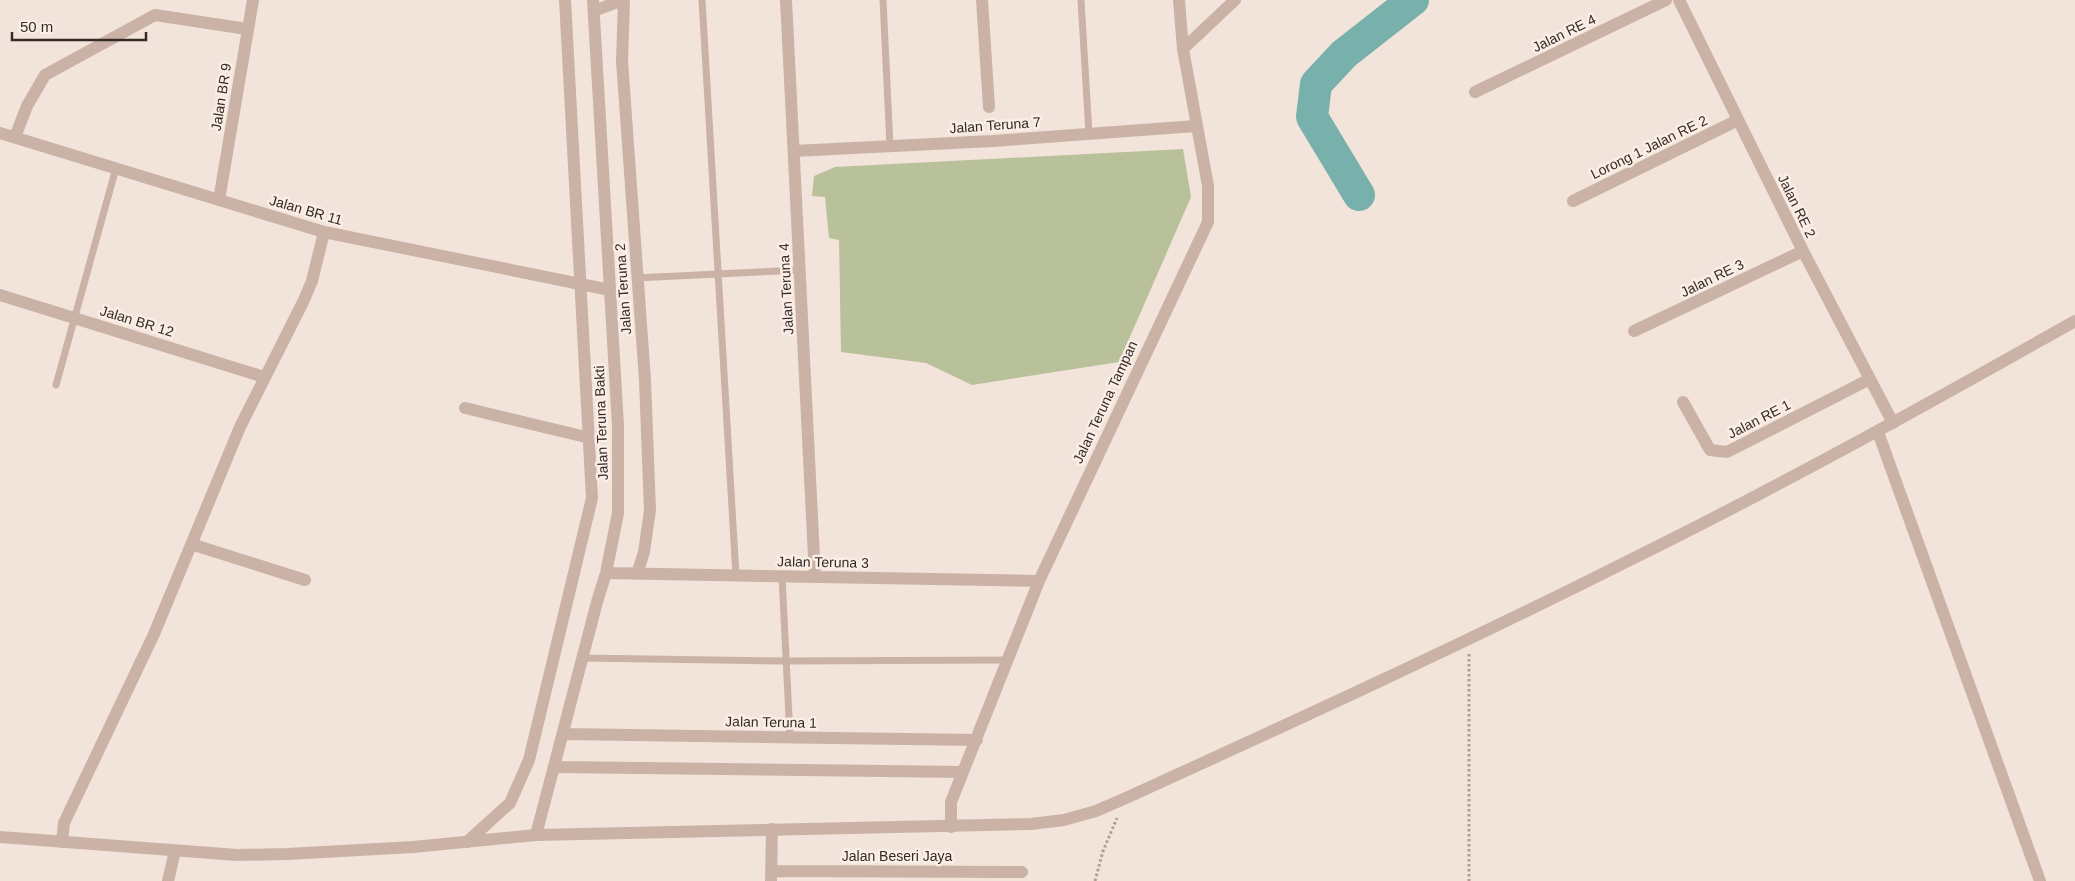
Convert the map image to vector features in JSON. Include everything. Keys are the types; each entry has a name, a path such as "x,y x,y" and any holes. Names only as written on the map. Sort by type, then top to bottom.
{"street":[{"name":"Jalan BR 9","path":"219,200 253,0"},
{"path":"467,842 510,803 529,760 571,584 588,523 592,498 565,0"},
{"path":"594,6 623,0"},
{"name":"Jalan Teruna 2","path":"623,0 622,61 636,278 645,380 650,510 644,552 637,574"},
{"name":"Jalan Teruna 4","path":"786,0 815,577"},
{"path":"982,0 989,107"},
{"name":"Jalan Teruna Tampan","path":"951,827 951,802 1039,581 1208,222 1208,186 1183,49 1179,0"},
{"path":"1183,49 1235,0"},
{"name":"Jalan RE 4","path":"1475,92 1666,0"},
{"name":"Jalan RE 2","path":"1679,0 1868,380 1893,424"},
{"name":"Jalan Teruna Bakti","path":"536,835 556,767 582,658 606,573 618,513 618,426 594,6"},
{"path":"14,137 27,106 45,75 155,15 247,30"},
{"name":"Lorong 1 Jalan RE 2","path":"1573,201 1738,120"},
{"name":"Jalan Teruna 7","path":"794,151 1196,126"},
{"name":"Jalan BR 11","path":"0,133 324,232 610,290"},
{"path":"62,842 64,823 154,634 240,427 312,281 324,232"},
{"name":"Jalan RE 3","path":"1634,332 1803,251"},
{"name":"Jalan BR 12","path":"0,295 264,377"},
{"path":"0,838 236,855 287,854 467,842 536,835 772,828 951,827 1031,824 1064,820 1126,798 1342,700 1629,561 1893,424 2075,321"},
{"name":"Jalan RE 1","path":"1684,402 1710,450 1727,452 1868,380"},
{"path":"464,408 590,438"},
{"path":"1878,432 2040,881"},
{"path":"191,544 305,580"},
{"name":"Jalan Teruna 3","path":"606,573 1039,581"},
{"name":"Jalan Teruna 1","path":"564,734 976,740"},
{"path":"556,767 963,772"},
{"path":"772,828 772,876"},
{"path":"168,881 175,851"},
{"name":"Jalan Beseri Jaya","path":"772,876 1022,872"}],"lane":[{"path":"702,0 736,576"},
{"path":"883,0 890,146"},
{"path":"1081,0 1089,134"},
{"path":"56,385 73,317 116,168"},
{"path":"636,278 800,270"},
{"path":"782,577 790,737"},
{"path":"582,658 786,661 1008,660"}],"path":[{"path":"1469,638 1469,881"},
{"path":"1095,881 1103,851 1126,798"}],"green space":[{"path":"1183,149 1191,197 1119,362 972,385 926,363 841,352 839,240 829,238 825,197 812,196 814,176 835,167"}],"waterway":[{"path":"1359,195 1312,117 1316,84 1344,54 1413,0"}]}
